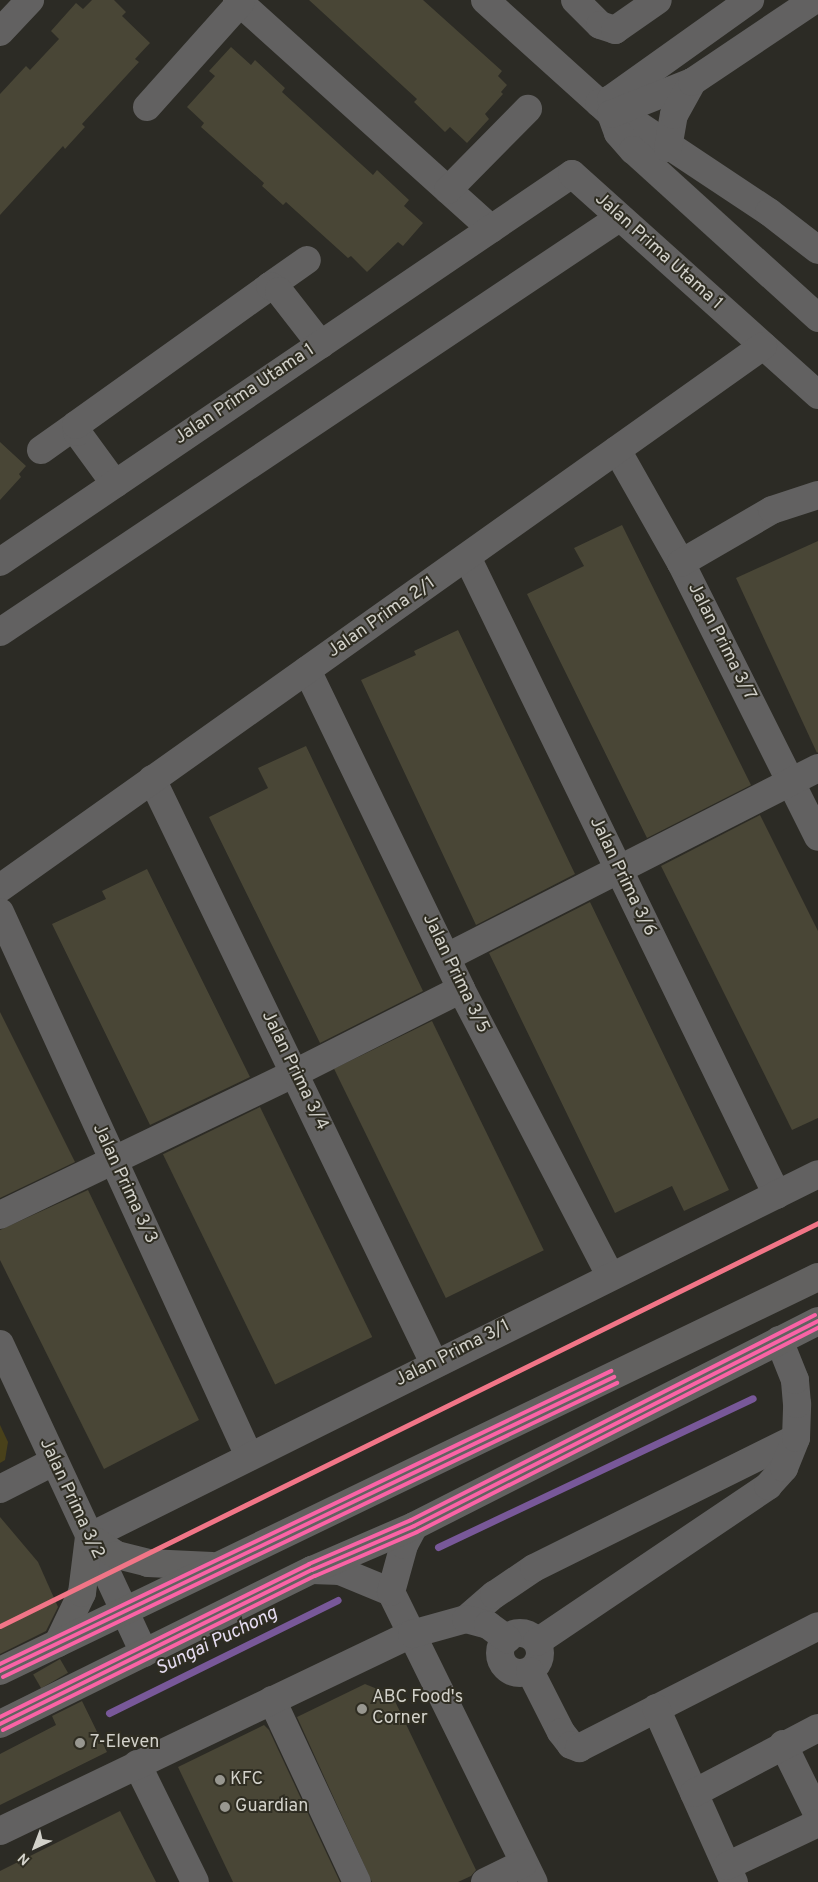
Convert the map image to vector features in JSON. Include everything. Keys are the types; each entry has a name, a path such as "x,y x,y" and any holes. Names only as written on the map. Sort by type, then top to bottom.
{"main road":[{"path":"0,1671 818,1277"},
{"path":"759,1306 779,1340"},
{"path":"0,1724 312,1570 414,1526 818,1321"},
{"path":"58,1643 82,1593 89,1537 117,1555 148,1563 216,1566"}],"street":[{"path":"0,32 30,0"},
{"path":"485,0 605,109 634,123 668,148 769,212 818,250"},
{"path":"575,0 600,24 615,30 658,0"},
{"path":"605,109 611,100 750,0"},
{"path":"605,109 692,82 814,0"},
{"path":"147,107 239,2 491,229"},
{"path":"668,148 674,115 692,82"},
{"path":"448,190 528,109"},
{"path":"605,109 618,134 632,150 818,318"},
{"name":"Jalan Prima Utama 1","path":"0,562 572,174 818,395"},
{"path":"0,632 619,218"},
{"path":"41,450 307,260"},
{"path":"270,286 279,290 321,344"},
{"name":"Jalan Prima 2/1","path":"0,888 307,670 468,559 763,346"},
{"path":"76,425 78,432 115,484"},
{"name":"Jalan Prima 3/7","path":"617,450 681,563 792,781 818,837"},
{"path":"681,563 772,510 818,495"},
{"name":"Jalan Prima 3/6","path":"468,559 777,1195"},
{"name":"Jalan Prima 3/5","path":"307,670 462,989 610,1276"},
{"path":"447,958 618,868 818,768"},
{"name":"Jalan Prima 3/4","path":"152,779 434,1363"},
{"name":"Jalan Prima 3/3","path":"0,912 249,1456"},
{"path":"0,1215 113,1158 295,1074 462,989"},
{"name":"Jalan Prima 3/1","path":"89,1537 434,1363 818,1174"},
{"path":"537,1642 768,1486 784,1468 796,1438 795,1380 779,1340"},
{"name":"Jalan Prima 3/2","path":"0,1344 53,1462 144,1653"},
{"path":"0,1831 412,1634 466,1619 494,1595 534,1568 796,1438"},
{"path":"0,1489 53,1462"},
{"path":"391,1592 404,1545 414,1526"},
{"path":"312,1570 340,1571 391,1592 529,1872 485,1882"},
{"path":"466,1619 488,1626 507,1638 526,1634 537,1642 540,1655 530,1671"},
{"path":"530,1671 561,1732 571,1745 579,1748 818,1626"},
{"path":"507,1638 501,1649 502,1662 511,1671 530,1671"},
{"path":"272,1700 357,1882"},
{"path":"656,1708 730,1874 818,1822"},
{"path":"694,1793 783,1744 818,1728"},
{"path":"783,1744 818,1815"},
{"path":"137,1764 195,1882"}],"shaded area":[{"path":"0,1425 8,1442 5,1460 0,1463"}],"building":[{"path":"92,0 114,0 126,12 122,16 150,43 135,59 139,62 82,124 85,127 65,149 63,146 0,215 0,94 26,66 30,70 59,39 51,31 76,3 83,9"},
{"path":"309,0 423,0 502,71 498,76 507,85 501,92 503,94 485,114 489,119 467,143 450,127 445,132 414,102 417,99"},
{"path":"231,47 251,65 255,60 285,88 282,92 373,175 377,170 409,200 404,206 423,223 403,246 398,242 367,272 351,256 348,258 286,202 283,205 262,186 264,183 201,127 204,123 187,107 215,76 209,71"},
{"path":"0,442 26,466 19,474 21,477 0,500"},
{"path":"622,525 751,785 647,838 527,594 584,566 574,548"},
{"path":"818,541 818,752 817,753 736,578"},
{"path":"458,630 575,874 476,925 361,680 416,655 414,651"},
{"path":"306,746 423,991 320,1043 209,817 268,788 258,768"},
{"path":"760,815 818,931 818,1118 792,1130 661,866"},
{"path":"147,869 250,1077 150,1125 52,924 106,899 102,891"},
{"path":"590,902 729,1190 684,1211 672,1186 615,1213 489,953"},
{"path":"0,1012 75,1162 0,1198"},
{"path":"432,1021 544,1250 446,1298 334,1069"},
{"path":"260,1107 372,1337 275,1384 163,1154"},
{"path":"88,1190 199,1420 104,1469 0,1260 0,1230"},
{"path":"0,1517 38,1562 58,1607 46,1631 0,1654"},
{"path":"60,1659 68,1673 41,1688 33,1674"},
{"path":"365,1684 392,1695 476,1870 471,1876 458,1882 372,1882 297,1717"},
{"path":"82,1701 107,1752 0,1805 0,1754 56,1725 52,1716"},
{"path":"264,1725 269,1730 340,1882 233,1882 178,1767"},
{"path":"120,1811 156,1882 0,1882 0,1871"}],"waterway":[{"name":"Sungai Puchong","path":"438,1547 753,1398"},
{"name":"Sungai Puchong","path":"109,1713 338,1600"}],"transit line":[{"path":"0,1626 818,1223"},
{"path":"0,1717 309,1564 411,1520 815,1315"},
{"path":"0,1724 312,1570 414,1526 818,1321"},
{"path":"3,1730 315,1576 417,1532 818,1328"},
{"path":"0,1664 611,1371"},
{"path":"0,1671 614,1377"},
{"path":"3,1677 617,1383"}],"place":[{"name":"ABC Food's Corner","path":"362,1709"},
{"name":"7-Eleven","path":"80,1743"},
{"name":"KFC","path":"220,1780"},
{"name":"Guardian","path":"225,1807"}]}
